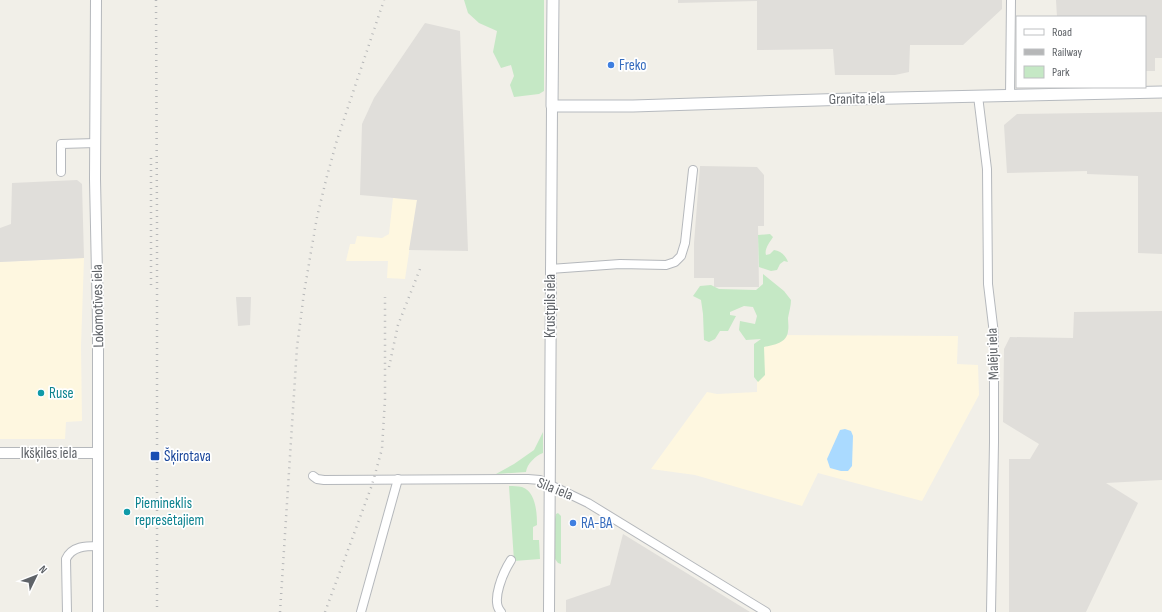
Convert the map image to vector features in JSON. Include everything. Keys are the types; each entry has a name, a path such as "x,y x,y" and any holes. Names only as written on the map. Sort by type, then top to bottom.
{"main road":[{"name":"Krustpils iela","path":"552,106 553,0"},
{"name":"Granīta iela","path":"552,106 633,106 1162,92"}],"street":[{"name":"Lokomotīves iela","path":"96,0 98,612"},
{"path":"1010,96 1011,0"},
{"name":"Malēju iela","path":"978,96 987,169 988,284 994,334 992,612"},
{"name":"Krustpils iela","path":"549,612 552,106"},
{"path":"61,172 61,144 96,143"},
{"path":"550,269 620,264 666,265 675,262 681,256 685,243 694,170"},
{"name":"Ikšķiles iela","path":"0,453 98,453"},
{"name":"Sila iela","path":"313,476 317,479 324,480 398,478 528,478 540,480 550,484 562,492 588,503 766,612"},
{"path":"362,612 398,478"},
{"path":"67,612 66,559 68,553 74,549 85,546 98,546"},
{"path":"501,612 497,603 501,580 511,560"}],"shaded area":[{"path":"678,0 1002,0 1002,9 963,45 910,45 909,72 895,75 835,75 833,49 757,50 757,1 678,3"},
{"path":"1056,0 1162,0 1162,58 1155,58 1155,71 1146,71 1146,16 1057,16"},
{"path":"425,23 460,31 468,251 409,250 417,200 360,195 362,124 374,98"},
{"path":"1162,112 1162,254 1138,253 1138,176 1087,174 1087,171 1007,173 1004,125 1017,114"},
{"path":"700,166 757,167 764,175 764,226 758,226 759,287 714,287 714,278 694,278 694,243"},
{"path":"77,180 82,184 84,258 0,262 0,228 11,224 12,183"},
{"path":"393,198 417,200 405,279 387,278 388,261 346,261 350,244 355,244 357,236 382,238 389,234"},
{"path":"84,258 81,346 82,421 66,422 65,439 0,439 0,262"},
{"path":"236,297 251,297 250,325 238,326"},
{"path":"1162,311 1162,480 1106,483 1138,503 1086,612 1009,612 1009,459 1030,459 1039,444 1003,422 1004,349 1010,337 1073,338 1074,312"},
{"path":"775,335 958,336 957,364 978,365 979,395 922,501 818,473 802,506 695,475 651,469 707,392 717,394 757,392 757,351"},
{"path":"623,534 750,612 566,612 566,600 610,585"}],"green space":[{"path":"464,0 544,0 544,91 539,94 514,97 510,85 514,76 511,65 501,68 493,52 497,31 479,23 468,13"},
{"path":"770,234 773,237 767,248 766,255 770,254 774,250 779,251 788,262 784,261 780,264 777,270 771,271 759,267 758,235"},
{"path":"763,274 784,291 791,302 787,335 783,341 764,347 765,375 758,382 754,377 754,344 761,339 746,340 739,330 740,321 755,324 757,316 753,307 744,306 730,312 730,315 736,316 728,331 720,331 715,339 709,342 704,340 701,300 693,296 700,286 711,285 719,289 756,290 763,284"},
{"path":"543,432 543,453 532,461 526,472 496,474 534,450"},
{"path":"509,486 522,487 530,493 533,498 537,515 537,525 533,527 533,540 539,540 540,559 514,561"},
{"path":"558,513 561,516 561,564 555,559 555,519 556,514"}],"water":[{"path":"845,429 851,431 853,436 852,466 848,471 841,471 830,468 827,459 840,430"}],"railway":[{"path":"156,0 157,612"},
{"path":"280,612 297,347 304,293 317,217 327,176 337,140 384,0"},
{"path":"151,158 151,286"},
{"path":"389,367 398,325 420,269"},
{"path":"325,612 372,485 382,449 385,399 385,297"}],"place":[{"name":"Freko","path":"611,65"},
{"name":"Ruse","path":"41,393"},
{"name":"Šķirotava","path":"155,456"},
{"name":"Piemineklis represētajiem","path":"127,512"},
{"name":"RA-BA","path":"573,523"}]}
